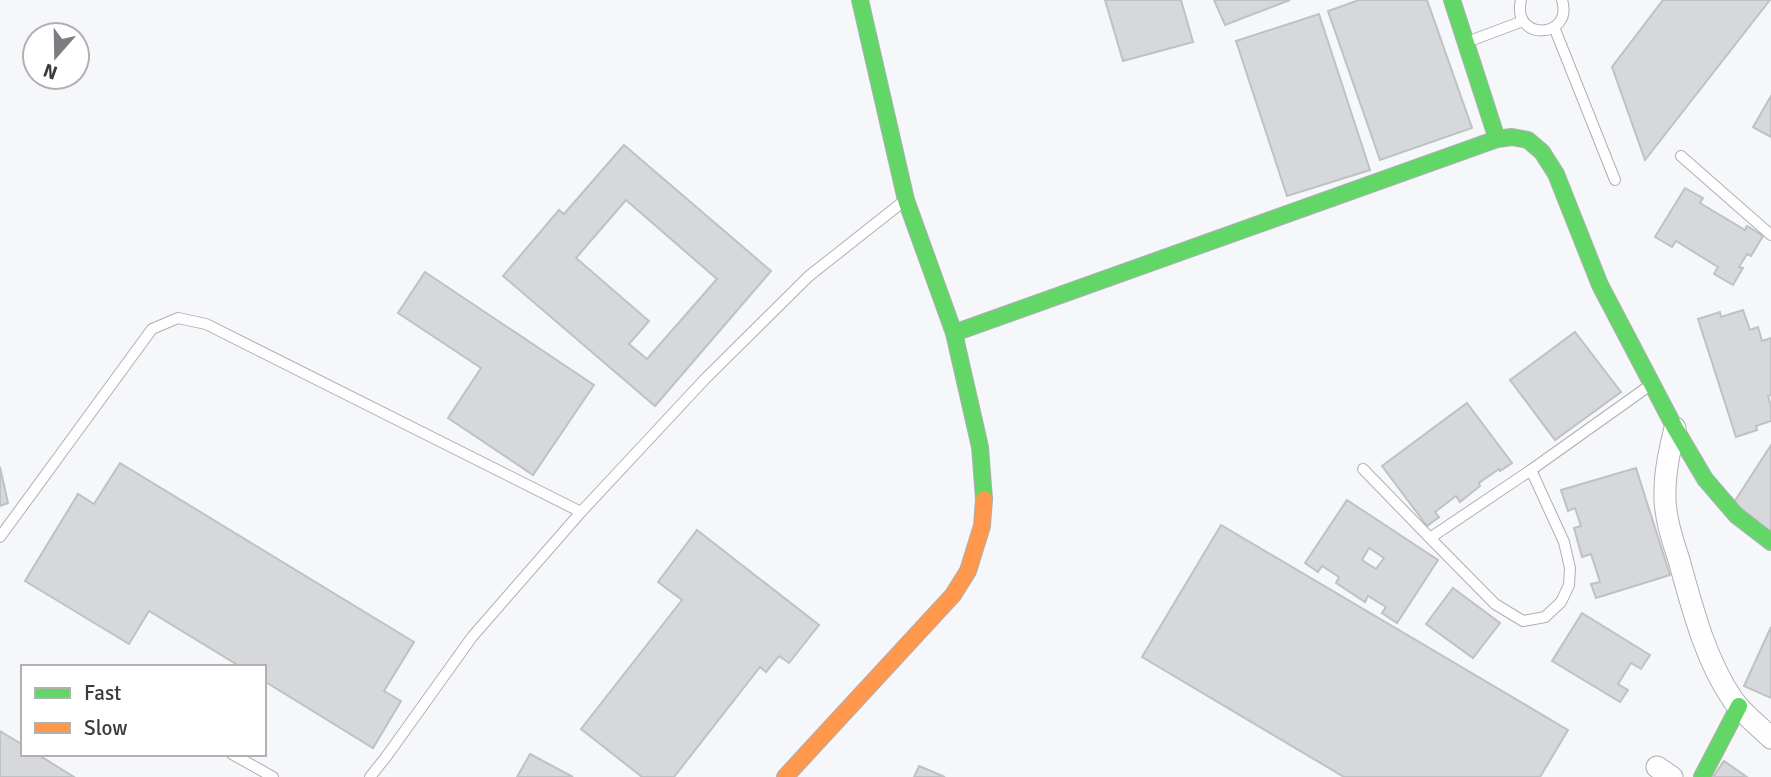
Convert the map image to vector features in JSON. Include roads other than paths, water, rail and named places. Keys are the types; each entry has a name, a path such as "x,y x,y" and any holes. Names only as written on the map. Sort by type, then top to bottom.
{"street":[{"path":"785,777 953,595 968,571 982,526 983,481 975,422 954,333 906,200 860,0"},
{"path":"1452,0 1497,139"},
{"path":"954,333 1497,139 1512,137 1528,140 1542,152 1556,174 1600,285 1675,428 1705,478 1736,516 1771,542"},
{"path":"1675,428 1664,494 1670,531 1704,642 1734,701 1771,738"},
{"path":"1702,777 1739,706"}],"lane":[{"path":"1521,0 1519,13 1523,21 1534,29 1546,31 1557,26 1564,15 1562,0"},
{"path":"1466,42 1523,21"},
{"path":"1554,27 1615,180"},
{"path":"1681,156 1771,235"},
{"path":"370,777 472,637 581,512 705,379 809,276 906,200"},
{"path":"0,537 152,329 178,318 206,324 581,512"},
{"path":"1430,538 1652,385"},
{"path":"1363,469 1495,604 1523,621 1545,617 1561,602 1569,585 1570,568 1564,542 1531,470"},
{"path":"236,756 273,777"}]}
